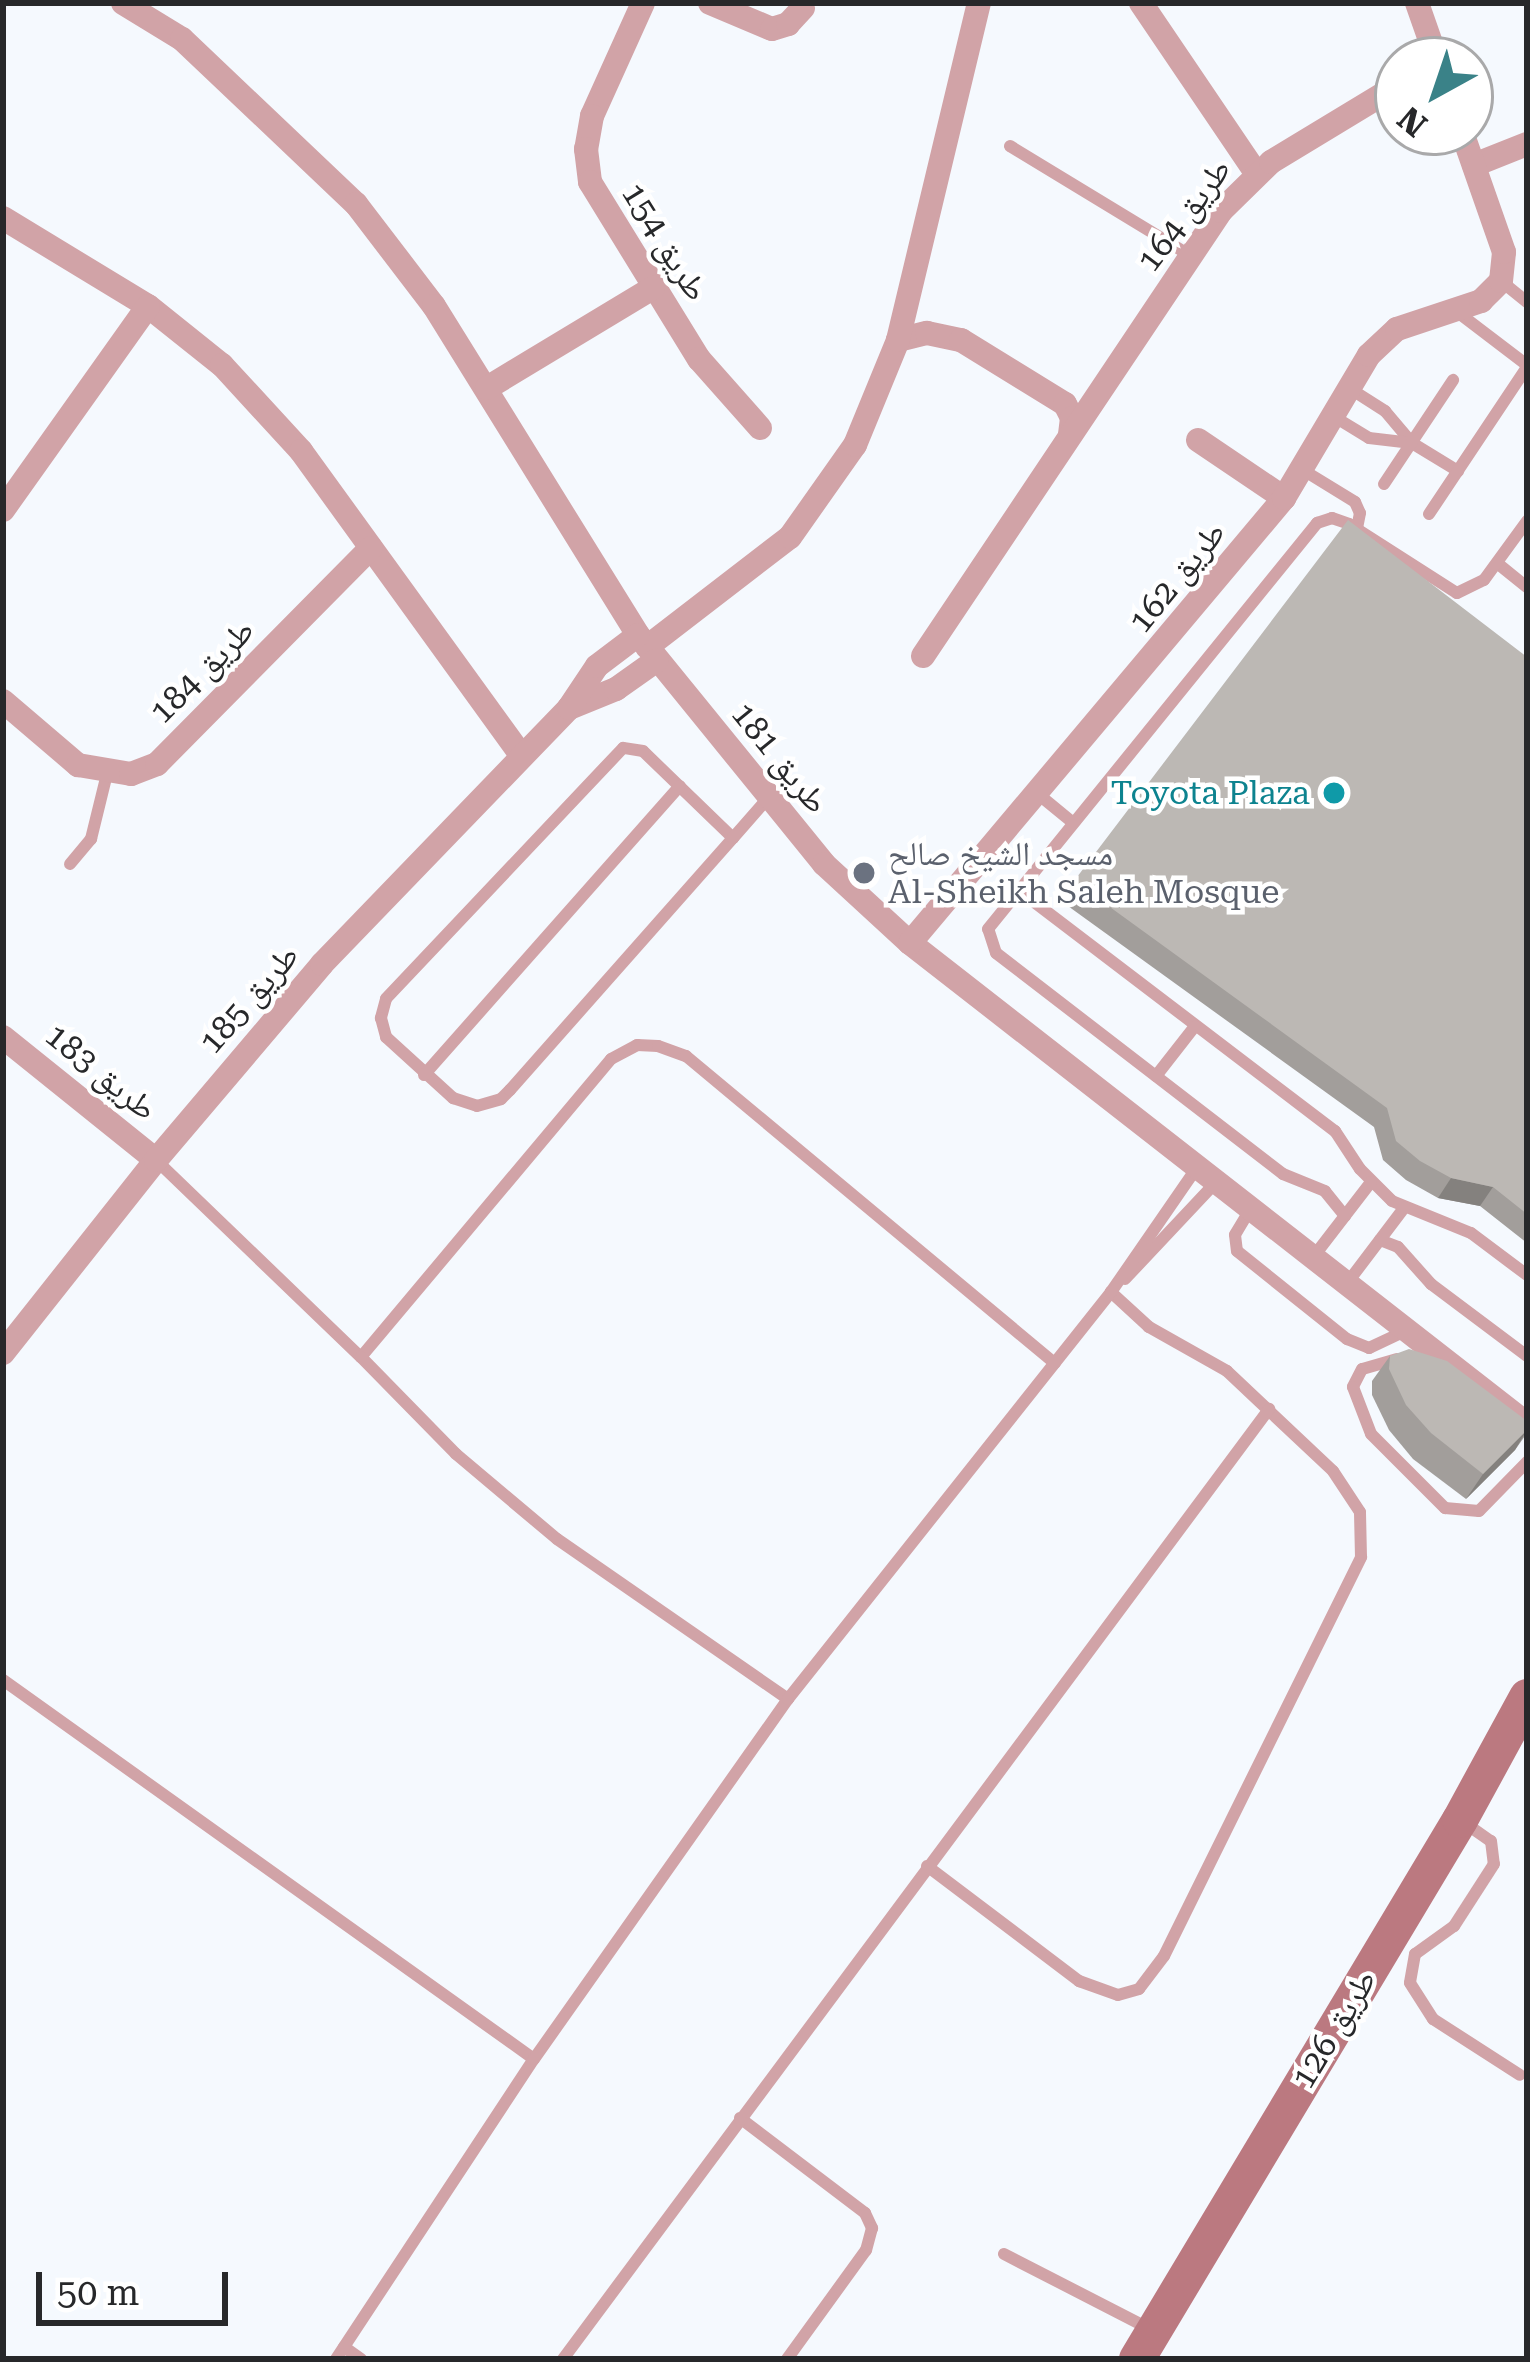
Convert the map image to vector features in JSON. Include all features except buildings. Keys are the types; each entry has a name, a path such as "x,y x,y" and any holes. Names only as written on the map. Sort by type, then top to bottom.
{"street":[{"name":"طريق 181","path":"123,3 182,39 356,204 434,306 647,647 824,864 910,943 1527,1424"},
{"name":"طريق 154","path":"643,3 592,116 586,165 598,197 712,378 760,428"},
{"path":"710,3 772,29 788,24 803,8"},
{"path":"647,647 761,562 802,523 855,445 898,340 979,3"},
{"path":"1141,3 1256,173"},
{"path":"1418,3 1429,36"},
{"name":"طريق 164","path":"923,656 1221,211 1256,173 1374,100"},
{"path":"1474,165 1527,143"},
{"path":"1471,156 1504,252 1502,281"},
{"path":"3,218 148,306 222,365 301,451 520,753"},
{"name":"طريق 162","path":"910,943 1284,498 1348,387 1397,328 1481,301 1502,281"},
{"path":"487,388 653,288"},
{"path":"3,510 148,306"},
{"path":"898,340 928,333 961,340 1058,399 1072,418 1070,434"},
{"path":"1198,440 1284,498"},
{"name":"طريق 184","path":"107,774 131,774 157,764 371,548"},
{"name":"طريق 185","path":"3,1353 156,1160 322,964 520,753 569,708 616,689 647,647"},
{"path":"3,701 78,765 107,774"},
{"name":"طريق 183","path":"3,1037 156,1160"},
{"name":"طريق 126","path":"1145,2345 1460,1820 1527,1697"}],"lane":[{"path":"1010,146 1191,256"},
{"path":"1502,281 1527,302"},
{"path":"1429,514 1527,366 1454,310"},
{"path":"1384,484 1454,380"},
{"path":"1348,387 1385,411 1412,443 1458,471"},
{"path":"1333,416 1383,443 1412,443"},
{"path":"1304,470 1355,502 1361,519 1357,529"},
{"path":"1345,1216 1324,1191 1283,1174 991,946 991,922 1317,523 1332,518 1357,529 1457,593 1477,588 1527,521"},
{"path":"1497,563 1527,587"},
{"path":"733,838 643,751 617,752 386,999 381,1018 386,1037 424,1075 464,1104 501,1099 733,838 770,796"},
{"path":"70,864 91,839 107,774"},
{"path":"424,1075 680,786"},
{"path":"1038,794 1072,822"},
{"path":"1017,890 1335,1131 1371,1182 1404,1208 1471,1234 1527,1275"},
{"path":"1156,1076 1195,1026"},
{"path":"361,1357 611,1059 637,1045 686,1056 1055,1363"},
{"path":"156,1160 456,1454 557,1539 788,1700"},
{"path":"1111,1292 1208,1173"},
{"path":"361,2359 340,2353 534,2060 788,1700 1208,1173"},
{"path":"1314,1256 1371,1182"},
{"path":"1252,1208 1235,1235 1238,1251 1329,1326 1370,1348 1408,1329"},
{"path":"1348,1282 1404,1208"},
{"path":"1380,1240 1398,1247 1431,1284 1527,1356"},
{"path":"926,1866 1097,1991 1118,1995 1139,1989 1154,1975 1361,1557 1360,1512 1349,1491 1227,1371 1149,1327 1111,1292"},
{"path":"1433,1348 1354,1376 1353,1387 1371,1434 1455,1514 1489,1505 1527,1462"},
{"path":"563,2359 1269,1409"},
{"path":"3,1681 534,2060"},
{"path":"1460,1820 1491,1841 1494,1864 1454,1927 1415,1954 1410,1982 1433,2019 1520,2075"},
{"path":"740,2118 865,2213 872,2228 866,2250 788,2359"},
{"path":"1004,2254 1145,2345"}],"place":[{"name":"Toyota Plaza","path":"1334,793"},
{"name":"مسجد الشيخ صالح Al-Sheikh Saleh Mosque","path":"864,873"}]}
